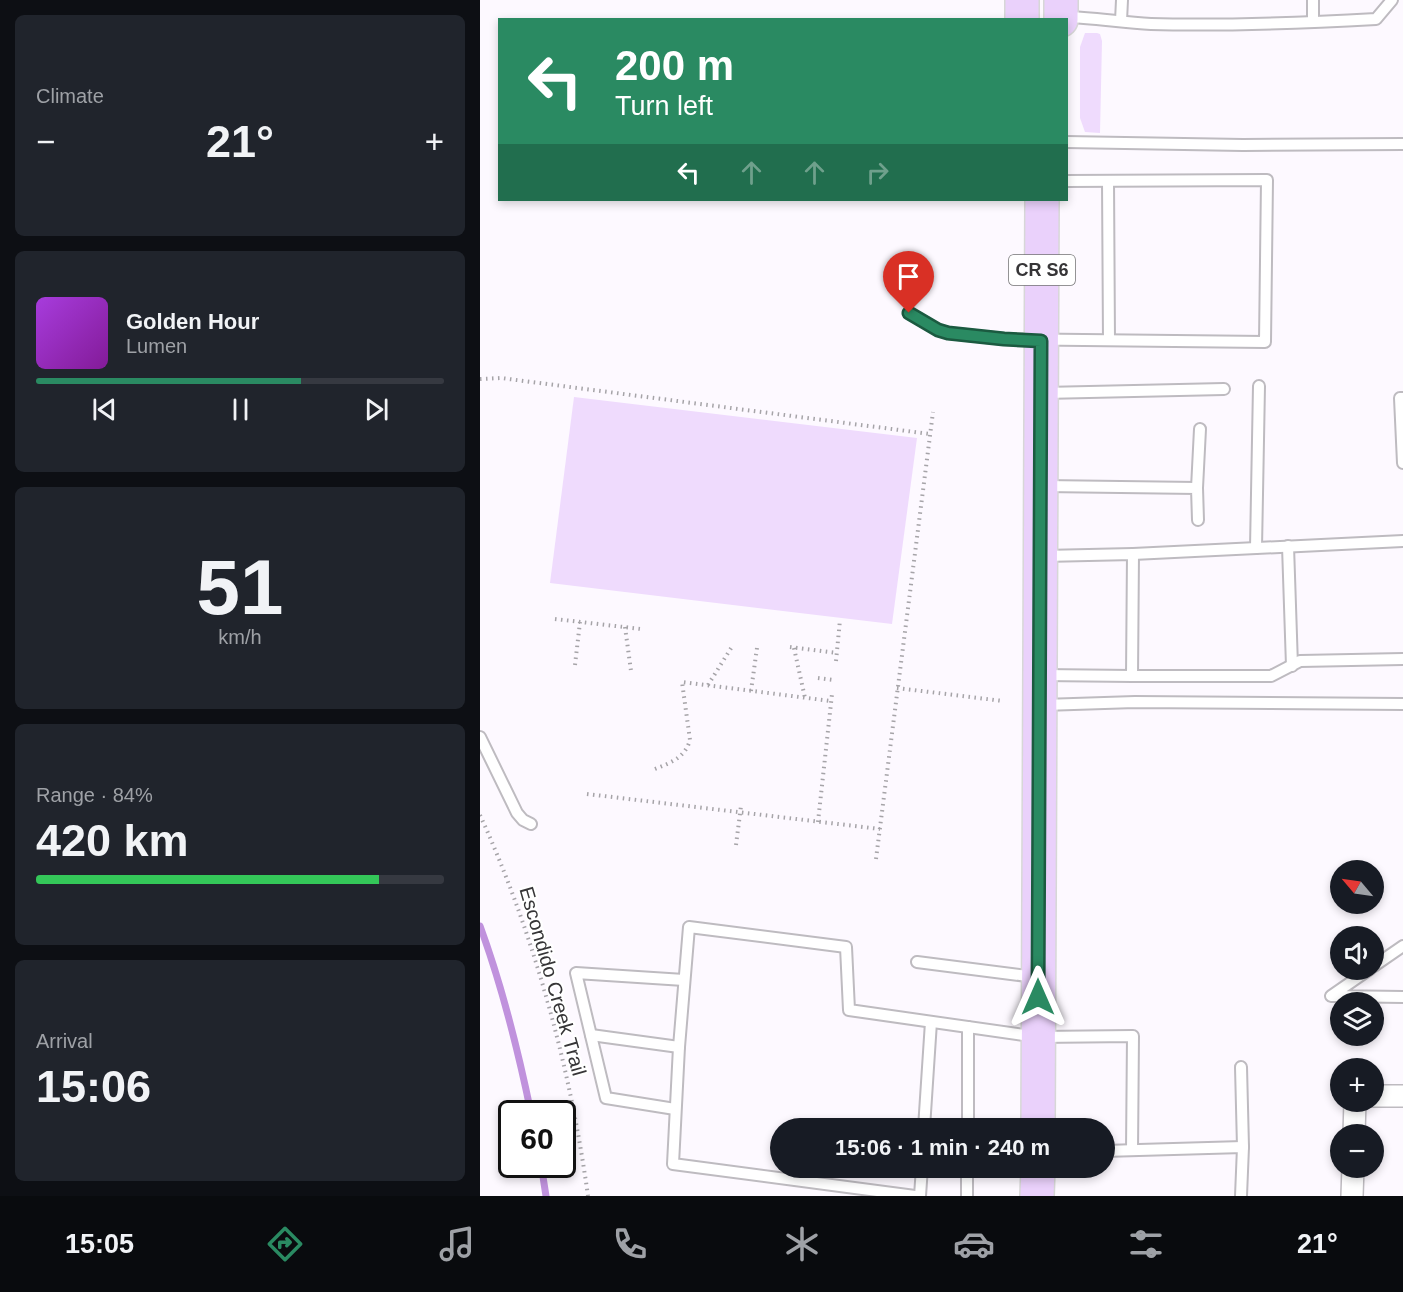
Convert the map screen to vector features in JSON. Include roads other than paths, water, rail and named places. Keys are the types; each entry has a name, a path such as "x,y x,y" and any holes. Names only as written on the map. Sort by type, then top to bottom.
{"main road":[{"path":"1022,0 1022,18"},
{"name":"CR S6","path":"1038,1118 1042,201"},
{"path":"1038,1178 1038,1196"}],"street":[{"path":"1384,1096 1403,1096"},
{"path":"1352,1196 1353,1178"}],"lane":[{"path":"1014,0 1022,0"},
{"path":"1121,21 1122,0"},
{"path":"1313,0 1313,22"},
{"path":"1061,12 1085,17 1160,24 1313,22 1376,19 1392,0"},
{"path":"1068,142 1403,144"},
{"path":"909,313 938,330 948,333 1004,339 1265,342 1267,180 1068,181"},
{"path":"1108,181 1109,340"},
{"path":"1256,548 1259,386"},
{"path":"1041,393 1224,389"},
{"path":"1403,398 1400,398 1403,464"},
{"path":"1198,520 1200,429"},
{"path":"1041,486 1197,488"},
{"path":"1040,556 1133,554 1403,541"},
{"path":"1288,546 1292,666"},
{"path":"1132,676 1133,554"},
{"path":"1040,690 1132,676 1271,676 1300,661 1403,659"},
{"path":"1040,690 1136,702 1403,704"},
{"path":"480,738 517,813 531,824"},
{"path":"915,1196 673,1164 679,1047 689,927 846,947 849,1010 1038,1037 1133,1036 1132,1150"},
{"path":"1384,959 1403,946"},
{"path":"917,962 1038,977"},
{"path":"675,1109 606,1098 576,973 684,980"},
{"path":"1354,980 1331,996 1403,997"},
{"path":"925,1118 931,1022"},
{"path":"968,1027 968,1118"},
{"path":"591,1035 679,1047"},
{"path":"1241,1067 1243,1147 1241,1196"},
{"path":"1115,1151 1243,1147"},
{"path":"920,1196 921,1178"},
{"path":"967,1196 968,1178"}],"waterway":[{"path":"480,926 509,1018 528,1100"},
{"path":"543,1178 546,1196"}]}
